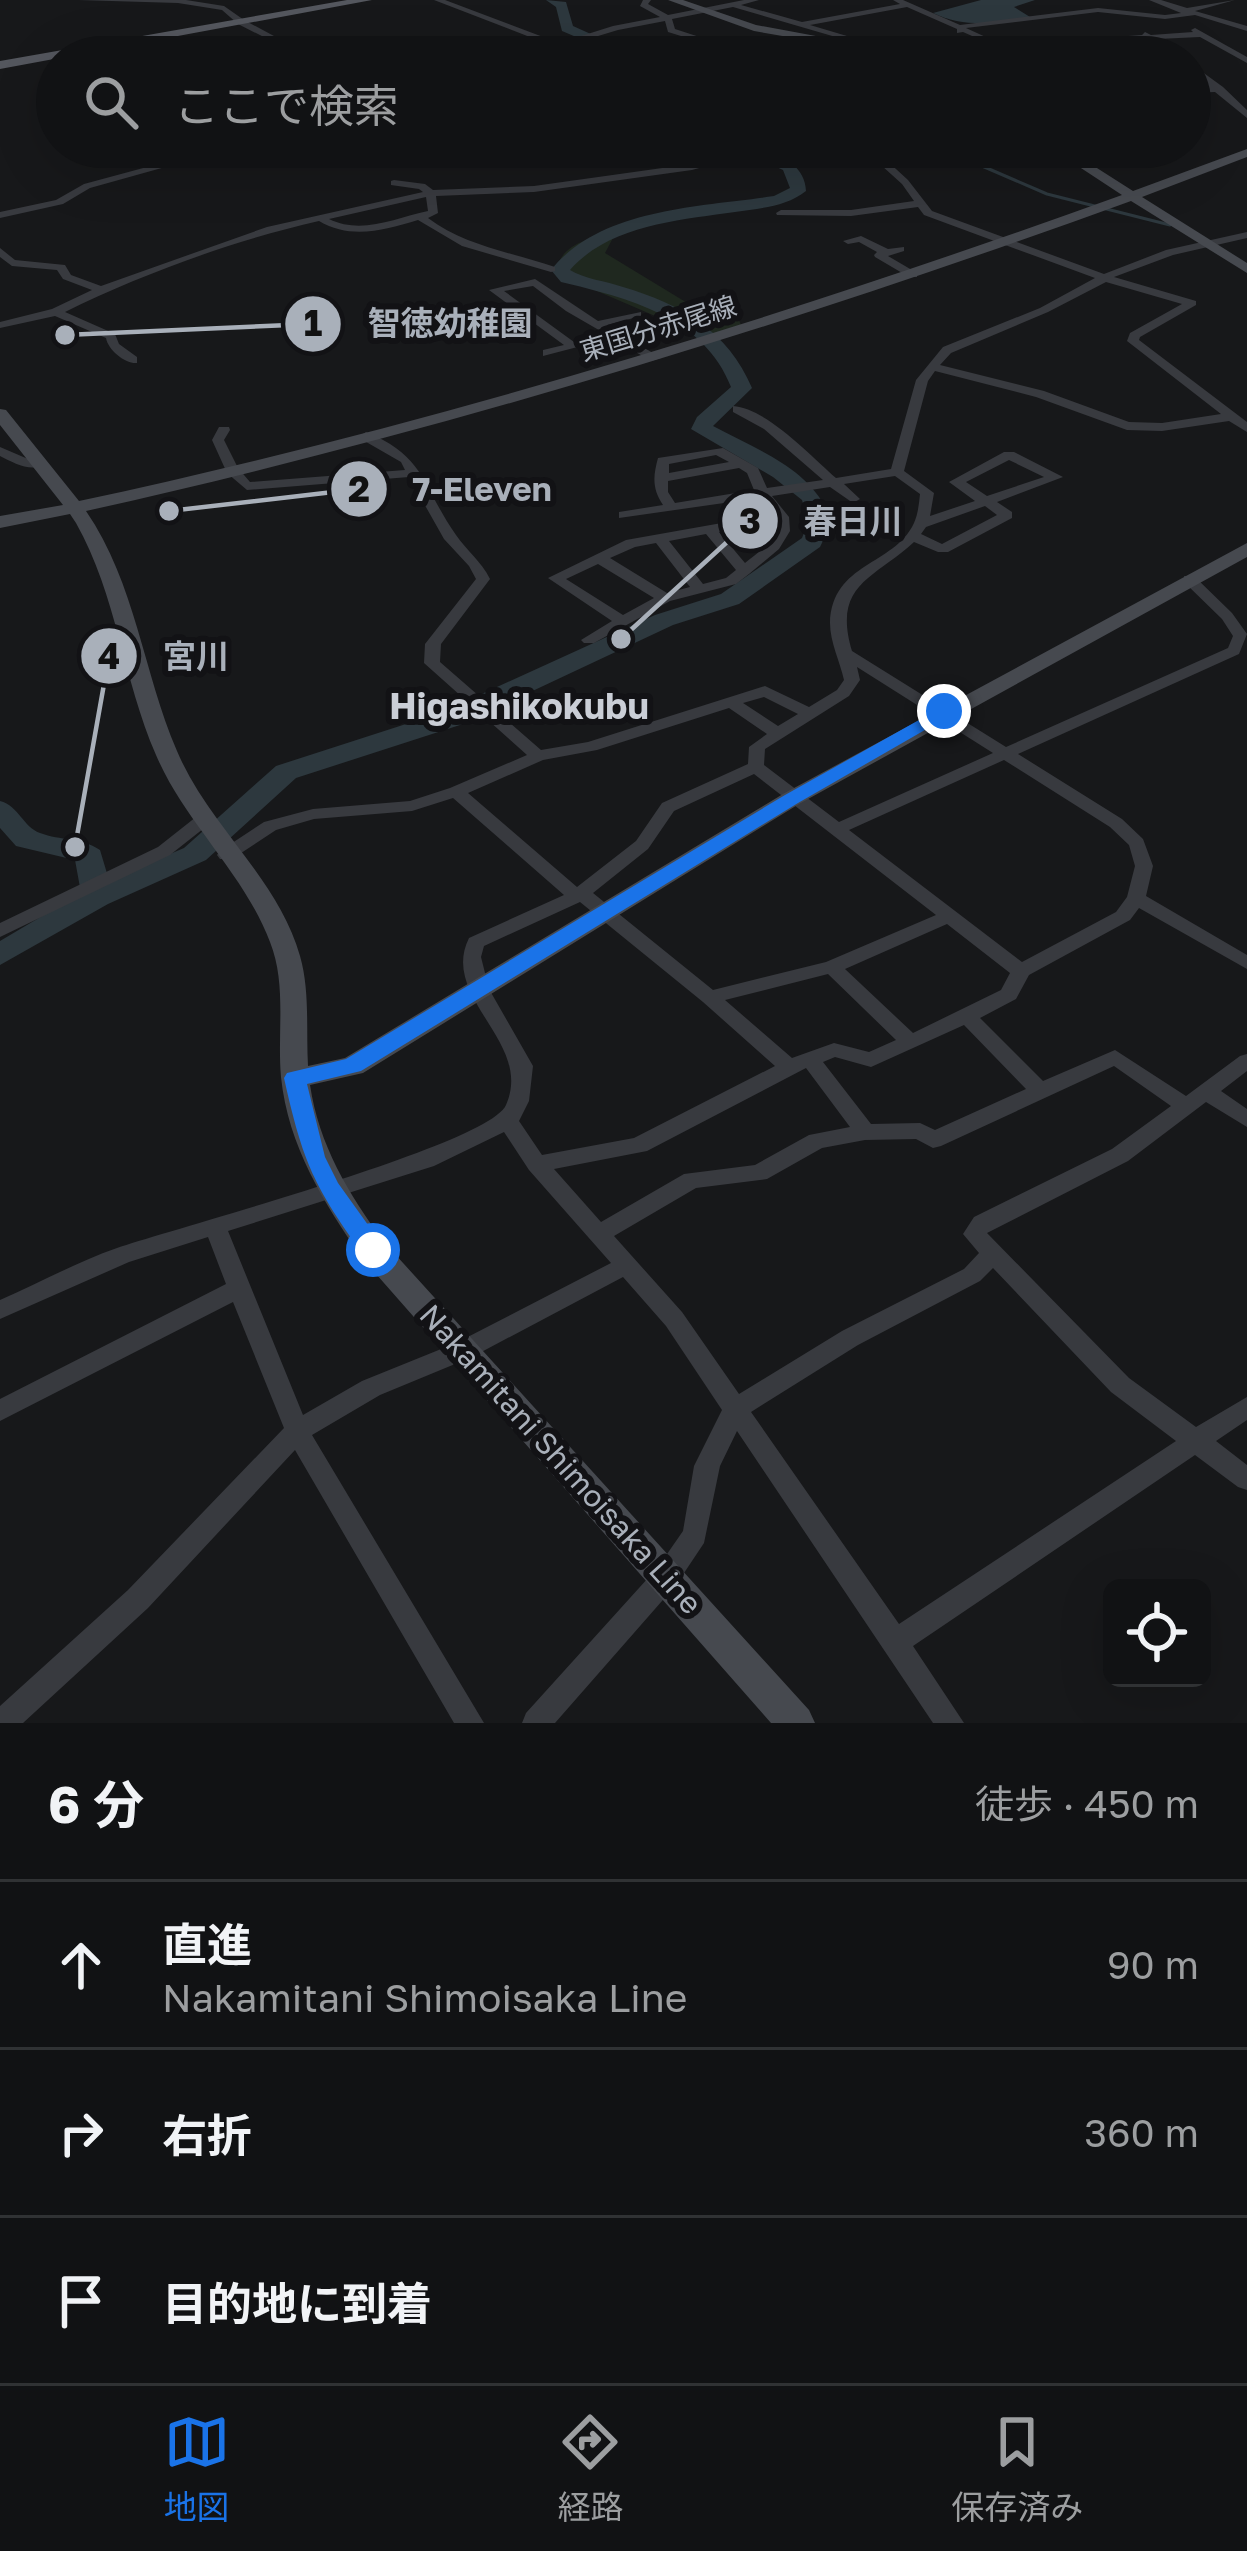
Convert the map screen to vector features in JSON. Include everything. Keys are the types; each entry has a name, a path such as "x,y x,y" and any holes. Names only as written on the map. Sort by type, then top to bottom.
{"main road":[{"path":"163,36 366,0"},
{"path":"0,65 36,59"}],"street":[{"path":"82,0 178,1 224,8 268,36"},
{"path":"438,0 532,36"},
{"path":"647,0 644,4 668,18 671,30 690,36"},
{"path":"673,0 754,28 807,36"},
{"path":"586,36 755,0"},
{"path":"1070,0 1149,35"},
{"path":"1125,0 1133,6 1130,13"},
{"path":"1154,0 1247,29"},
{"path":"960,31 964,25 1099,10 1165,17 1231,0"},
{"path":"800,24 902,2 974,36"},
{"path":"736,6 842,36"},
{"path":"1165,17 1205,36"},
{"path":"1141,36 1202,34"},
{"path":"1211,40 1247,61"},
{"path":"1213,57 1236,56"},
{"path":"1211,82 1247,115"},
{"path":"1211,89 1220,89"},
{"name":"東国分赤尾線","path":"1211,166 1247,152"},
{"path":"0,215 59,202 93,184 153,168"},
{"path":"0,325 56,312 101,290 272,229 431,193 534,189 685,168"},
{"path":"889,168 928,213 1105,278 1192,303 1134,335 1133,341 1247,428"},
{"path":"1087,168 1247,269"},
{"name":"東国分赤尾線","path":"0,522 232,470 655,358 1014,242 1206,168"},
{"path":"320,218 352,231 433,213 431,193 422,186 394,183"},
{"path":"781,213 851,213 918,205"},
{"path":"419,216 453,241 475,250 550,269"},
{"path":"883,235 855,240 886,253"},
{"path":"897,472 922,380 947,350 989,335 1141,262 1247,235"},
{"path":"900,249 879,255 913,275"},
{"path":"0,250 12,262 61,268 67,277 101,290"},
{"path":"573,346 495,290 535,282 655,358"},
{"path":"56,312 104,330 111,335 112,345 133,360"},
{"path":"599,324 638,314"},
{"path":"548,353 614,334"},
{"path":"932,367 1040,394 1127,426 1162,427 1229,417"},
{"path":"737,409 768,426 853,499"},
{"name":"Nakamitani Shimoisaka Line","path":"0,414 72,506 105,561 166,754 284,944 294,983 295,1078 314,1157 328,1187 373,1250 796,1723"},
{"path":"224,430 218,440 232,470 241,482 257,487 414,472"},
{"path":"366,436 406,460 451,539 483,579 433,644 432,663 538,756"},
{"path":"0,451 26,464 39,464"},
{"path":"589,640 665,598 730,581 774,547 783,531 782,517 754,470 718,451 663,461 661,491 671,507"},
{"path":"756,767 757,747 843,693 852,680 838,623 851,584 871,562 917,530 990,502 1056,477 1009,455 956,482 990,502 1007,515 943,549 917,530"},
{"path":"624,515 897,472 927,493 917,530"},
{"path":"620,620 555,578 631,543 782,517"},
{"path":"709,530 744,571"},
{"path":"659,538 699,589"},
{"path":"295,1078 353,1066 791,799 944,711 1247,549"},
{"path":"599,558 665,598"},
{"path":"835,830 999,754 1240,655 1241,636 1228,616 1189,579"},
{"path":"538,1164 639,1145 799,1063 834,1050 871,1060 1009,994 1021,971 1123,916 1136,898 1144,866 1127,832 999,754 944,711 848,655"},
{"path":"0,931 164,851 313,814 385,812 457,792 538,756 591,746 765,691 808,713"},
{"path":"731,702 777,734"},
{"path":"756,767 791,799 1021,971"},
{"path":"0,1310 121,1256 425,1160 508,1121 519,1101 523,1066 478,989 471,957 476,942 579,894 642,845 668,807 756,767"},
{"path":"457,792 710,998 799,1063 865,1132"},
{"path":"1136,898 1247,963"},
{"path":"710,998 832,967 949,916"},
{"path":"832,967 910,1042"},
{"path":"967,1016 1038,1089"},
{"path":"600,1232 692,1180 759,1174 817,1141 865,1132 920,1131 933,1140 1115,1057 1183,1105"},
{"path":"1247,1061 1120,1155 982,1223 974,1234 1120,1384 1247,1479"},
{"path":"1208,1092 1247,1119"},
{"path":"508,1121 538,1164 674,1319 950,1723"},
{"path":"214,1225 297,1431 470,1723"},
{"path":"536,1723 667,1576 695,1535 707,1466 735,1409 850,1338 972,1276 994,1252"},
{"path":"2,1723 152,1584 297,1431 371,1388 464,1350 628,1264"},
{"path":"0,1412 240,1288"},
{"path":"897,1641 1247,1407"}],"shaded area":[{"path":"981,0 1035,0 1014,7 1030,17 1006,21 969,23 933,13"},
{"path":"614,236 605,253 684,301 738,318 741,325 704,337 555,273 569,249"}],"waterway":[{"path":"552,0 562,5 567,28 586,36"},
{"path":"97,897 195,854 286,772 450,719 664,620 730,599 812,542 820,522 812,497 781,472 702,429 704,421 742,388 716,343 671,312 567,278 560,270 575,253 627,228 778,200 798,191 799,183 790,168"},
{"path":"987,168 1047,194 1170,225"},
{"path":"0,810 26,840 75,847 89,856 97,897"},
{"path":"0,955 97,897"}],"place":[{"name":"智徳幼稚園","path":"65,335"},
{"name":"7-Eleven","path":"169,511"},
{"name":"春日川","path":"621,639"},
{"name":"宮川","path":"75,847"}],"district":[{"name":"Higashikokubu","path":"519,705"}],"route":[{"path":"373,1250 328,1187 314,1157 295,1078 353,1066 944,711"}]}
